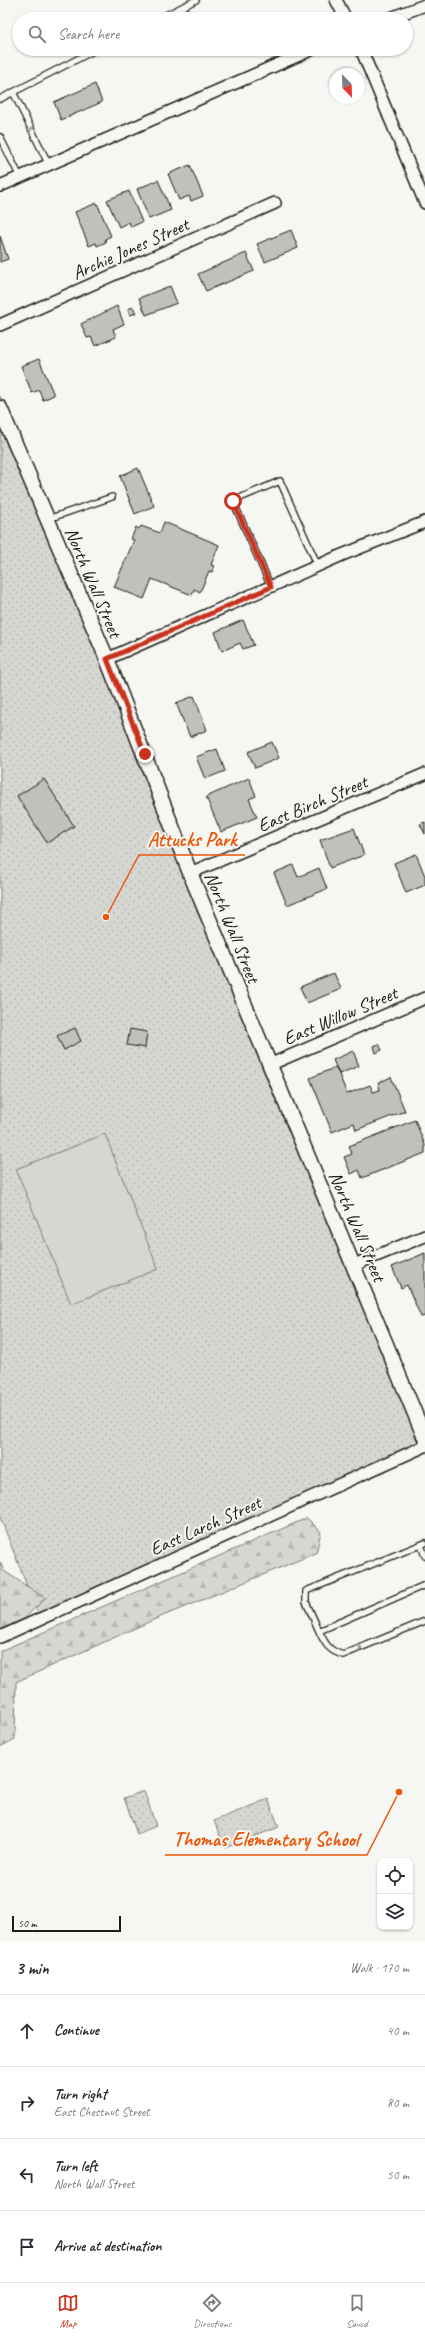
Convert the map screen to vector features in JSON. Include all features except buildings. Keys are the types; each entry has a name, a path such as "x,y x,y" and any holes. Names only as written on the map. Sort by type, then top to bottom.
{"street":[{"path":"336,0 342,12"},
{"path":"406,12 425,5"},
{"path":"0,186 297,56"},
{"path":"364,56 425,203"},
{"name":"Archie Jones Street","path":"0,325 275,203"},
{"name":"North Wall Street","path":"0,408 107,659 190,873 425,1438"},
{"path":"107,659 318,566 425,522"},
{"name":"East Birch Street","path":"190,873 425,774"},
{"name":"East Willow Street","path":"269,1065 425,998"},
{"path":"354,1265 425,1236"},
{"name":"East Larch Street","path":"0,1638 425,1446"}],"lane":[{"path":"172,12 196,0"},
{"path":"0,99 83,56"},
{"path":"13,92 49,164"},
{"path":"0,137 20,177"},
{"path":"271,587 233,501 280,480 318,566"},
{"path":"47,519 112,497"},
{"path":"425,1556 423,1544 306,1592 306,1602 326,1644 333,1652 343,1655 425,1621"},
{"path":"319,1631 425,1586"}],"green space":[{"path":"0,396 425,1438 425,1446 40,1619 0,1517"},
{"path":"105,1134 158,1269 71,1304 16,1169"},
{"path":"307,1518 321,1532 316,1553 153,1620 16,1682 15,1739 0,1747 0,1651"},
{"path":"0,1562 4,1571 45,1598 24,1619 0,1630"},
{"path":"144,1791 156,1826 137,1834 124,1798"},
{"path":"268,1799 279,1827 225,1848 214,1821"}],"place":[{"name":"Attucks Park","path":"106,917"},
{"name":"Thomas Elementary School","path":"399,1792"}],"route":[{"path":"145,754 107,659 271,587 233,501"}]}
